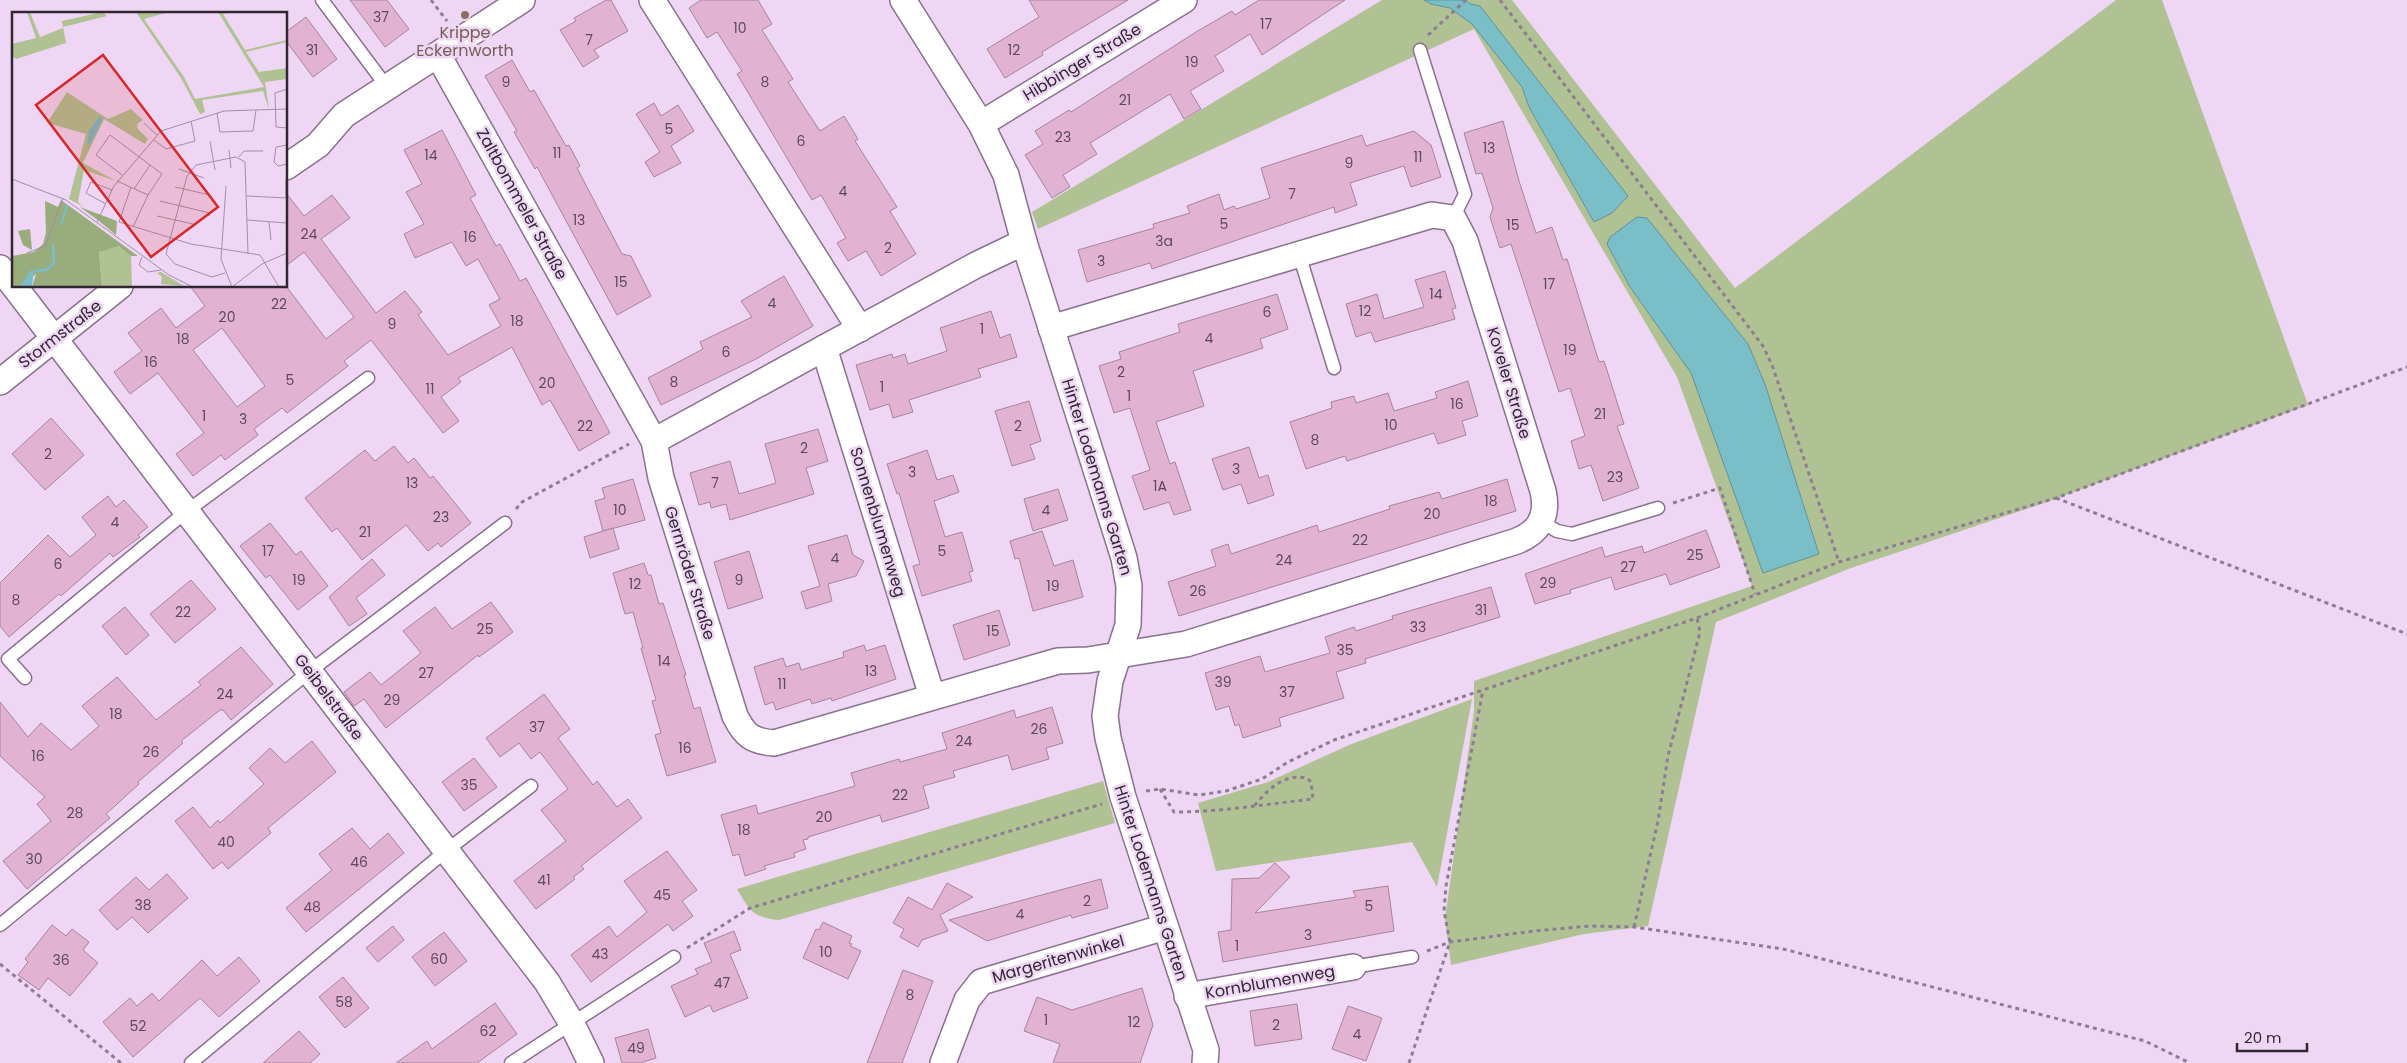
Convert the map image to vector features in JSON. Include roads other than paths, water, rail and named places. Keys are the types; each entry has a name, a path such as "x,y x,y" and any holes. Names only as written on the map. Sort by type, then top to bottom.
{"street":[{"path":"288,166 318,145 344,115 522,0"},
{"path":"652,0 860,329"},
{"name":"Hinter Lodemanns Garten","path":"903,0 981,124 1006,175 1024,242 1124,558 1129,586 1128,625 1110,681 1105,716 1108,738 1123,797 1206,1050 1205,1063"},
{"name":"Hibbinger Straße","path":"981,124 1184,0"},
{"name":"Zaltbommeler Straße","path":"438,54 654,441"},
{"path":"1051,328 1432,215 1453,218"},
{"name":"Koveler Straße","path":"1453,218 1465,240 1545,501 1542,522"},
{"path":"654,441 1004,250 1024,242"},
{"name":"Geibelstraße","path":"0,268 12,283"},
{"name":"Geibelstraße","path":"16,288 547,982 571,1022 591,1063"},
{"name":"Stormstraße","path":"0,382 118,288"},
{"name":"Sonnenblumenweg","path":"824,348 932,696"},
{"name":"Gernröder Straße","path":"654,441 661,478 735,716 742,731 758,742 774,743 1058,661 1088,660 1117,655"},
{"path":"1117,655 1186,644 1527,538 1542,522"},
{"name":"Margeritenwinkel","path":"943,1063 967,1000 981,982 1165,927"},
{"name":"Kornblumenweg","path":"1187,996 1353,967"}],"lane":[{"path":"322,0 387,87"},
{"path":"1420,50 1465,194 1453,218"},
{"path":"1299,254 1334,368"},
{"path":"25,678 8,659 187,510 368,378"},
{"path":"1542,522 1556,531 1572,534 1658,508"},
{"path":"0,925 310,671 505,524"},
{"path":"191,1063 447,850 531,786"},
{"path":"1353,967 1412,956"},
{"path":"511,1063 571,1022 674,957"}],"place":[{"name":"Krippe Eckernworth","path":"465,15"}]}
